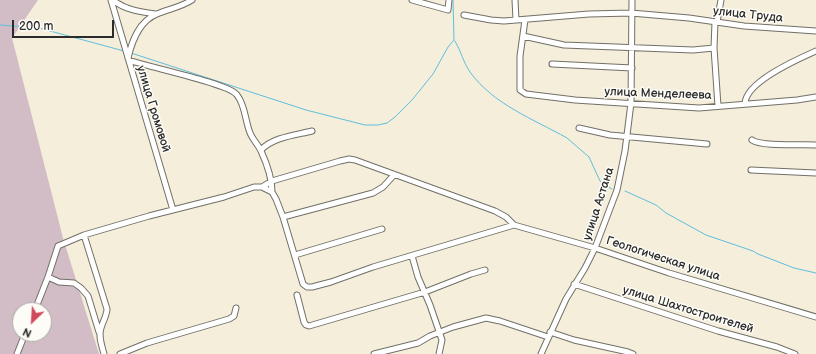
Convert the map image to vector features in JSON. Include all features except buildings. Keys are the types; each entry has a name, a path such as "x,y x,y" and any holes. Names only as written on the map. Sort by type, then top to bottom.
{"street":[{"path":"112,0 118,4 135,10 157,14"},
{"path":"112,0 128,60 230,89 242,102 250,133 261,150 272,181 271,191 283,217 303,284 307,287 332,282 373,267 514,225"},
{"name":"улица Громовой","path":"173,210 128,60 132,42 140,28 149,18 175,9 192,0"},
{"path":"412,0 448,10 449,0"},
{"path":"515,0 516,20"},
{"name":"улица Астана","path":"541,354 566,299 595,248 617,190 628,136 631,103 632,0"},
{"path":"718,106 714,48 716,22 721,0"},
{"name":"улица Труда","path":"464,15 491,20 525,20 590,14 632,13 775,29 816,31"},
{"path":"525,20 523,36 564,45 693,50 714,48"},
{"name":"улица Менделеева","path":"523,36 520,56 520,90 526,94 575,100 699,108 797,100 816,97"},
{"path":"745,104 746,95 753,87 779,68 816,51"},
{"path":"552,64 632,68"},
{"path":"578,128 610,135 707,144"},
{"path":"261,150 268,144 278,140 312,131"},
{"path":"752,140 765,144 816,145"},
{"name":"Геологическая улица","path":"272,181 349,159 495,211 506,217 514,225 595,248 669,273 816,317"},
{"path":"751,170 816,173"},
{"path":"283,217 372,193 383,187 394,175"},
{"path":"262,187 272,181"},
{"path":"38,302 58,246 84,236 224,197 254,187 262,187 271,191"},
{"path":"295,255 382,229"},
{"path":"84,236 107,309 100,333"},
{"path":"412,256 418,277 425,292 442,340 439,354"},
{"path":"297,295 306,325 317,324 425,292 485,270"},
{"path":"48,277 59,282 74,283 88,296 100,333 104,354"},
{"name":"улица Шахтостроителей","path":"574,284 718,331 777,347 795,354"},
{"path":"120,354 147,343 229,319 234,316 236,308"},
{"path":"374,354 418,343 439,332 486,318 633,354"},
{"path":"17,354 22,342"}],"shaded area":[{"path":"0,0 38,0 12,38 63,238 99,354 0,354"}],"waterway":[{"path":"131,53 306,110 365,125 378,125 387,123 412,100 433,74 448,47 454,40 453,0"},
{"path":"0,25 39,28 124,51"},
{"path":"455,41 470,72 479,83 514,110 567,138 589,157 600,181 612,189"},
{"path":"625,191 656,205 666,213 706,235 753,251 794,268 816,273"}]}
